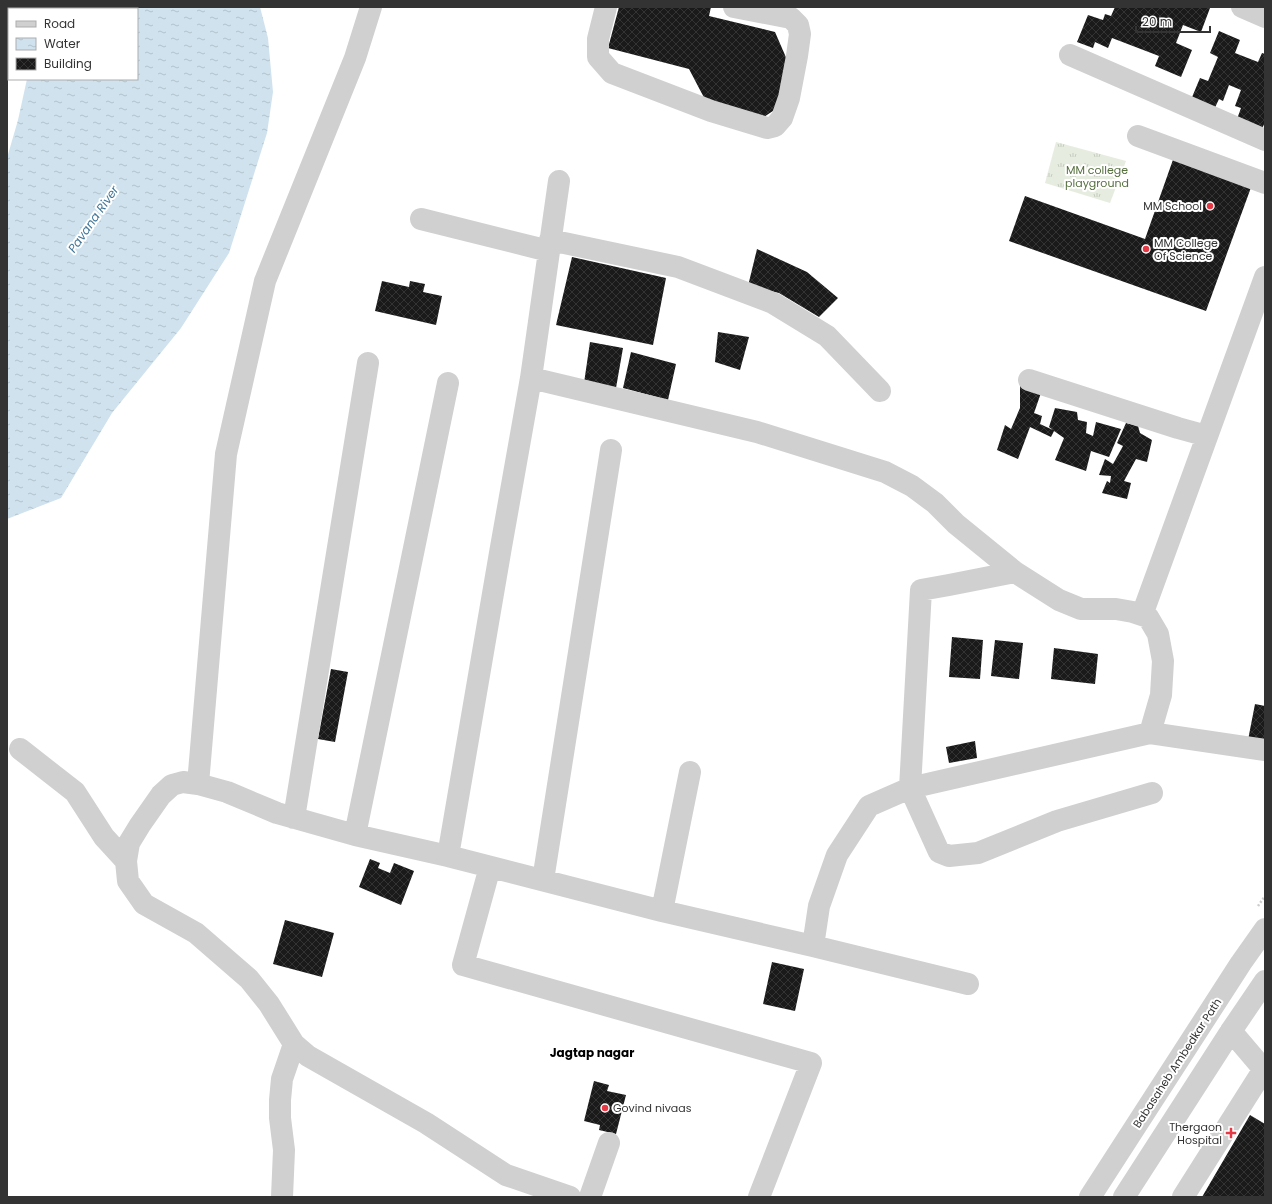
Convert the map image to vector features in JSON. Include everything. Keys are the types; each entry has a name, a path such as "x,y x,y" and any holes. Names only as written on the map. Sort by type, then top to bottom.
{"street":[{"path":"198,784 226,454 265,281 355,58 371,7"},
{"path":"606,7 598,39 598,57 612,73 711,111 767,128 775,126 782,118 789,98 800,34 798,25 791,18 734,7"},
{"path":"1242,7 1265,17"},
{"path":"1070,55 1265,140"},
{"path":"1138,136 1265,183"},
{"path":"448,856 500,548 532,378 559,181"},
{"path":"421,219 550,246 678,267 773,303 827,336 880,391"},
{"path":"1142,615 1265,277"},
{"path":"294,818 368,363"},
{"path":"532,378 757,432 885,472 912,486 935,503 956,524 1015,572 1059,600 1081,609 1116,609 1133,612 1148,618 1158,634 1163,662 1161,695 1150,733"},
{"path":"1029,380 1207,436"},
{"path":"355,835 448,383"},
{"path":"543,880 611,450"},
{"path":"1015,572 949,586 921,590 910,788 939,852 949,856 978,853 1057,821 1152,792"},
{"path":"813,946 819,906 837,855 869,806 910,788 1150,733 1265,750"},
{"path":"20,749 75,792 104,837 126,861"},
{"path":"662,911 690,772"},
{"path":"564,1196 506,1175 426,1123 308,1056 294,1044 269,1004 249,979 196,933 144,904 128,881 126,861 129,843 161,795 172,785 183,782 198,784 227,792 277,814 355,835 448,856 662,911 968,984"},
{"path":"490,867 463,965 811,1063 759,1197"},
{"name":"Babasaheb Ambedkar Path","path":"1090,1197 1241,963 1265,930"},
{"path":"1124,1197 1230,1031 1265,981"},
{"path":"1182,1197 1264,1070 1230,1031"},
{"path":"282,1197 284,1150 280,1118 280,1100 282,1079 294,1044"},
{"path":"590,1197 609,1143"}],"green space":[{"name":"MM college playground","path":"1056,142 1126,161 1110,203 1045,183"}],"water":[{"name":"Pavana River","path":"260,7 268,38 273,92 267,133 229,253 181,328 112,413 61,498 7,519 7,158 18,120 27,80 138,80 138,8 42,8"}],"building":[{"path":"619,7 711,7 709,16 775,32 788,62 782,105 755,123 710,109 689,69 608,48"},
{"path":"1115,7 1210,8 1201,32 1183,25 1176,43 1192,50 1181,77 1155,66 1159,56 1112,38 1108,48 1095,42 1093,48 1077,42 1088,15 1103,20 1105,14 1111,16"},
{"path":"1219,31 1240,40 1235,53 1258,62 1262,53 1265,54 1265,122 1262,129 1237,119 1241,108 1235,106 1241,90 1229,85 1223,101 1219,99 1213,112 1190,102 1200,78 1208,81 1218,57 1210,53"},
{"path":"1175,154 1253,182 1206,311 1009,241 1025,196 1145,239"},
{"path":"757,249 807,272 838,298 819,317 779,293 748,286"},
{"path":"572,257 666,278 653,345 556,325"},
{"path":"382,281 409,287 410,281 425,284 423,292 442,296 436,325 375,311"},
{"path":"718,332 749,337 740,370 715,362"},
{"path":"590,342 623,348 616,388 584,383"},
{"path":"631,352 676,364 668,400 623,388"},
{"path":"1020,381 1042,390 1034,413 1042,416 1040,424 1053,430 1049,427 1055,408 1077,412 1078,420 1087,422 1086,433 1093,436 1096,422 1121,429 1109,457 1091,451 1086,471 1055,460 1064,438 1054,431 1051,437 1030,427 1018,459 997,450 1005,425 1011,429 1020,408"},
{"path":"1126,423 1138,426 1140,433 1152,440 1147,462 1136,459 1124,481 1131,483 1127,499 1102,493 1107,481 1110,483 1111,476 1099,475 1105,459 1113,464 1123,446 1117,443"},
{"path":"952,637 983,640 980,679 949,677"},
{"path":"995,640 1023,643 1019,679 991,676"},
{"path":"1054,648 1098,654 1095,684 1051,679"},
{"path":"331,669 348,672 335,742 318,739"},
{"path":"1255,704 1265,706 1265,743 1248,740"},
{"path":"975,741 977,758 949,763 946,747"},
{"path":"370,859 380,863 378,868 390,873 394,863 414,871 401,905 359,887"},
{"path":"285,920 334,933 322,977 273,964"},
{"path":"772,962 804,969 795,1011 763,1004"},
{"name":"Govind nivaas","path":"594,1081 609,1085 607,1091 626,1095 616,1134 599,1130 600,1125 584,1121"},
{"path":"1250,1115 1265,1124 1265,1197 1202,1197"}],"place":[{"name":"MM School","path":"1210,206"},
{"name":"MM College Of Science","path":"1146,249"},
{"name":"Govind nivaas","path":"605,1108"},
{"name":"Thergaon Hospital","path":"1231,1133"}],"district":[{"name":"Jagtap nagar","path":"592,1052"}]}
